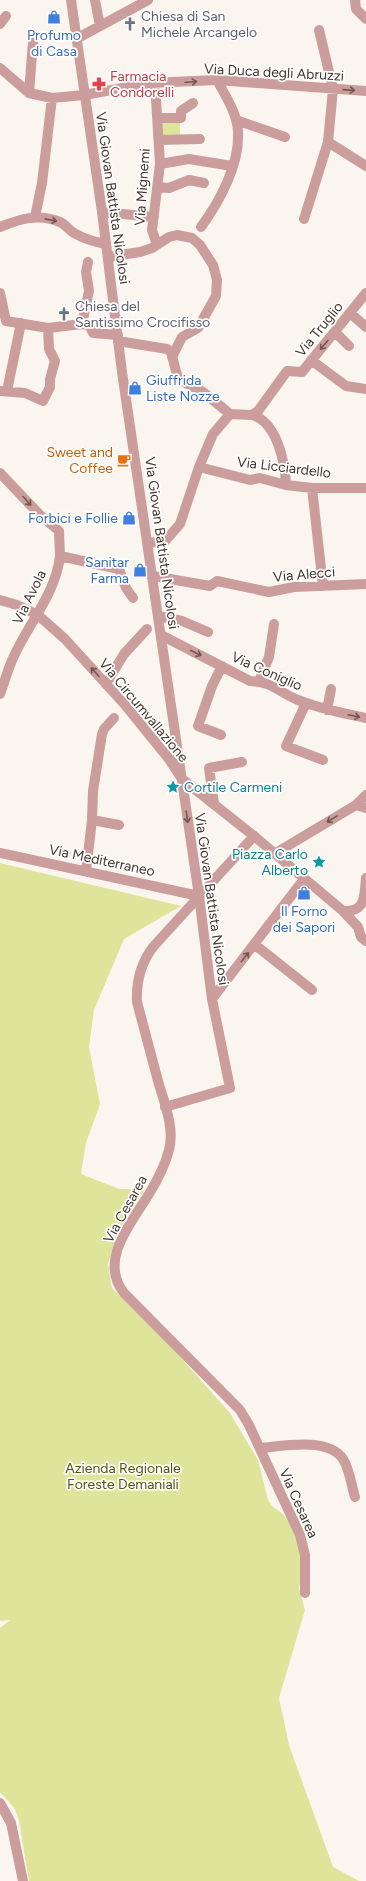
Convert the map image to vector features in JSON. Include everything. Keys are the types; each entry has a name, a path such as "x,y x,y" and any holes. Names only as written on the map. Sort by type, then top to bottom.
{"street":[{"name":"Via Giovan Battista Nicolosi","path":"71,0 102,212 118,338 199,896 212,998 230,1088 165,1107"},
{"path":"95,0 100,26"},
{"path":"76,39 148,0"},
{"path":"354,0 356,9 366,19"},
{"path":"304,219 328,142 333,89 319,30"},
{"path":"29,92 33,42"},
{"name":"Via Duca degli Abruzzi","path":"0,68 29,92 52,98 84,95 112,89 155,83 217,80 366,91"},
{"path":"200,227 228,181 237,146 238,130 236,120 217,80"},
{"name":"Via Mignemi","path":"155,83 160,164 152,230 157,245"},
{"path":"35,217 43,176 52,98"},
{"path":"158,118 181,118 181,112 194,103"},
{"path":"236,120 285,137"},
{"path":"159,140 200,139"},
{"path":"328,142 366,166"},
{"path":"160,164 189,159 232,166"},
{"path":"158,187 169,188 189,180 204,183"},
{"path":"102,212 154,217"},
{"path":"0,227 24,218 35,217 60,222 74,233 94,242 106,244"},
{"path":"108,257 140,252 157,245 168,237 177,235 192,238 200,245 213,265 217,280 216,296 198,328 182,337 172,357"},
{"path":"82,324 89,291 86,272 88,262"},
{"path":"0,293 6,321 48,328 82,324 89,326 93,333 162,347 171,352 177,375 180,380 203,392 230,414 252,415 265,421 278,442 286,468 286,485"},
{"name":"Via Truglio","path":"252,415 258,411 287,371 302,372 366,293"},
{"path":"350,313 366,327"},
{"path":"21,323 3,391 25,393 43,401 50,387 50,379 54,362 49,349 48,328"},
{"path":"335,332 349,346"},
{"path":"311,360 346,386 366,389"},
{"path":"148,543 165,541 180,524 199,467 213,434 230,414"},
{"name":"Via Licciardello","path":"199,467 250,480 260,478 286,485 312,488 366,488"},
{"name":"Via Avola","path":"0,473 39,514 59,531 60,556 59,566 38,615 14,656 0,694"},
{"path":"312,488 323,586"},
{"path":"60,556 121,566 126,588 133,598"},
{"name":"Via Alecci","path":"153,576 210,586 217,580 269,592 294,587 366,584"},
{"name":"Via Circumvallazione","path":"0,600 17,605 38,615 65,639 126,706 169,759 182,779 254,836 302,882 343,910 358,928 361,937 366,941"},
{"path":"158,616 182,621 208,632"},
{"path":"259,681 268,657 274,624"},
{"path":"106,684 124,654 147,628"},
{"name":"Via Coniglio","path":"161,634 250,681 259,681 273,686 295,699 327,710 366,718"},
{"path":"221,735 198,726 212,686 222,666"},
{"path":"327,710 331,688"},
{"path":"306,703 286,746 323,760"},
{"path":"86,872 92,820 93,791 102,734 104,729 114,718"},
{"path":"214,804 209,768 242,762"},
{"path":"274,854 356,805 366,795"},
{"path":"356,805 366,808"},
{"path":"92,820 119,826"},
{"name":"Via Cesarea","path":"254,836 148,954 142,968 137,985 138,1002 170,1128 170,1150 150,1193 121,1240 115,1261 116,1281 133,1304 240,1410 261,1448 267,1466 300,1535 305,1555 305,1593"},
{"name":"Via Mediterraneo","path":"0,853 199,896"},
{"path":"358,928 364,902 366,878"},
{"path":"212,998 302,882"},
{"path":"343,910 352,911 364,902"},
{"path":"254,944 312,990"},
{"path":"261,1448 303,1445 331,1448 343,1459 355,1497"},
{"path":"0,1803 12,1823 23,1881"}],"green space":[{"path":"161,120 180,120 180,136 162,137"},
{"name":"Azienda Regionale Foreste Demaniali","path":"0,863 181,906 124,939 94,1010 89,1047 100,1104 86,1143 81,1174 119,1189 145,1189 117,1233 108,1264 112,1288 174,1350 230,1413 258,1460 268,1500 273,1507 282,1513 290,1523 301,1550 303,1569 299,1588 305,1610 279,1698 289,1745 333,1867 359,1881 29,1881 19,1821 15,1809 0,1792 0,1628 10,1620 0,1621"}],"place":[{"name":"Profumo di Casa","path":"54,17"},
{"name":"Chiesa di San Michele Arcangelo","path":"130,24"},
{"name":"Farmacia Condorelli","path":"99,84"},
{"name":"Chiesa del Santissimo Crocifisso","path":"64,314"},
{"name":"Giuffrida Liste Nozze","path":"135,388"},
{"name":"Sweet and Coffee","path":"124,460"},
{"name":"Forbici e Follie","path":"129,518"},
{"name":"Sanitar Farma","path":"140,570"},
{"name":"Cortile Carmeni","path":"173,787"},
{"name":"Piazza Carlo Alberto","path":"319,862"},
{"name":"Il Forno dei Sapori","path":"304,893"}]}
